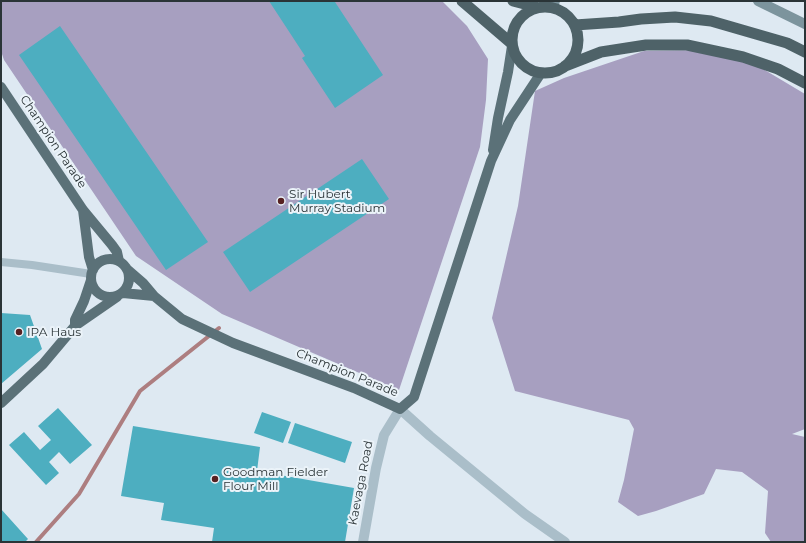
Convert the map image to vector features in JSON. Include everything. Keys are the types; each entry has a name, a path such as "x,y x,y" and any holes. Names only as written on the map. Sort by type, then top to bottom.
{"highway":[{"path":"462,1 512,45"},
{"path":"514,1 536,7"},
{"path":"554,4 566,13 575,25 577,32 577,48 570,61 558,71 541,73 525,67 514,54 512,45 512,34 517,21 527,11 536,7 554,4"},
{"path":"575,25 641,19 675,18 711,21 787,43 805,52"},
{"path":"564,66 601,52 646,45 687,45 742,57 778,69 805,83"}],"main road":[{"path":"758,1 805,24"},
{"name":"Champion Parade","path":"491,162 512,45"},
{"name":"Champion Parade","path":"128,270 148,288 154,296 182,319 233,343 354,388 400,409 414,397 491,162 510,120 541,73"},
{"name":"Champion Parade","path":"1,87 83,210 117,252 119,261"},
{"name":"Champion Parade","path":"83,210 92,274"},
{"path":"1,403 43,364 75,326 120,295 129,282 129,276 128,270 119,261 112,259 104,260 97,264 92,274 88,291 75,320 75,326"},
{"path":"92,274 93,287 103,296 154,296"}],"street":[{"name":"Kaevaga Road","path":"363,542 376,468 384,435 400,409"},
{"path":"400,409 430,436 525,514 565,542"}],"lane":[{"path":"1,262 92,274"}],"shaded area":[{"name":"Sir Hubert Murray Stadium","path":"1,1 442,1 467,26 488,59 486,100 480,147 399,390 222,314 136,256 4,60 1,51"},
{"path":"706,50 753,63 805,94 805,429 792,434 805,437 805,542 771,542 765,533 768,491 742,472 716,469 704,494 638,516 618,502 634,429 629,420 515,391 492,318 518,206 535,91 564,78 644,51"}],"building":[{"path":"269,1 336,1 335,2 383,75 335,108 302,58 305,56"},
{"path":"60,26 208,242 166,270 19,55"},
{"path":"362,159 389,199 250,292 223,252"},
{"name":"IPA Haus","path":"1,313 30,315 42,349 1,384"},
{"path":"58,408 92,445 70,464 59,452 49,462 59,473 46,485 9,445 24,432 40,450 51,440 38,426"},
{"path":"262,412 291,422 283,443 254,433"},
{"path":"295,423 352,442 345,463 288,443"},
{"name":"Goodman Fielder Flour Mill","path":"133,426 260,447 257,471 354,488 345,542 212,542 214,528 161,520 164,503 121,496"},
{"path":"1,509 28,539 25,542 1,542"}],"waterway":[{"path":"36,542 79,494 140,391 219,328"}],"place":[{"name":"Sir Hubert Murray Stadium","path":"281,201"},
{"name":"IPA Haus","path":"19,332"},
{"name":"Goodman Fielder Flour Mill","path":"215,479"}]}
